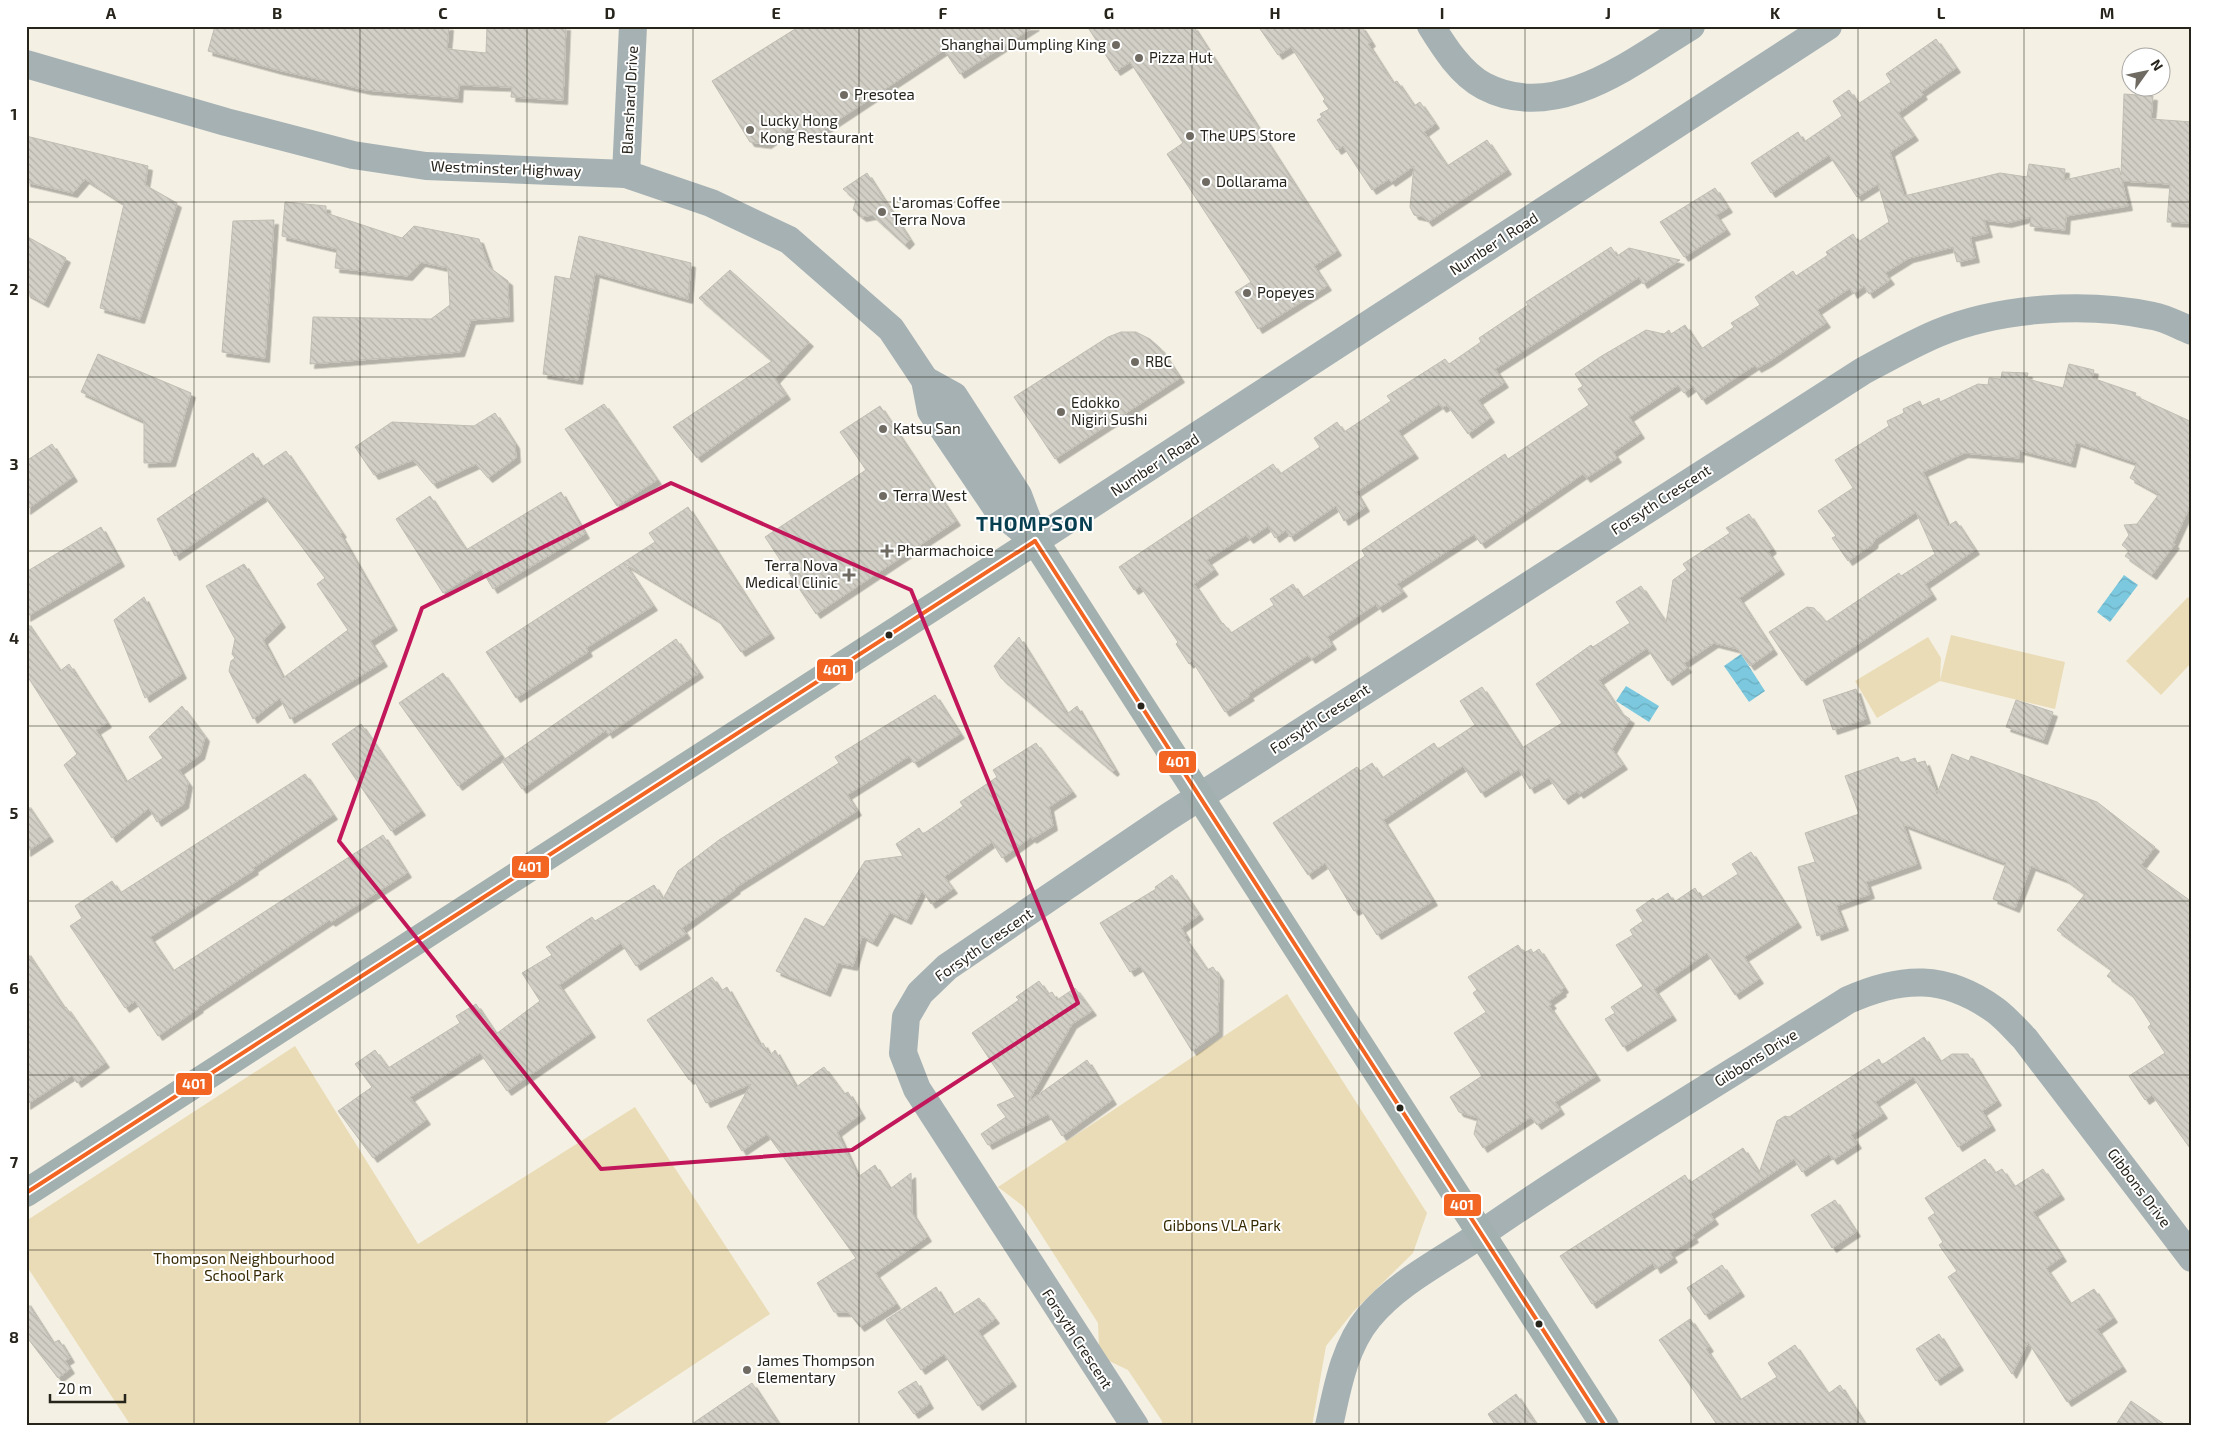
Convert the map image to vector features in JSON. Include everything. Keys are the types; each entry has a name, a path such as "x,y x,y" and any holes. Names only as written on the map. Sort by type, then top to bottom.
{"main road":[{"name":"Westminster Highway","path":"1035,541 1198,798 1605,1426"},
{"name":"Number 1 Road","path":"26,1193 1035,541"}],"street":[{"name":"Blanshard Drive","path":"626,174 633,26"},
{"path":"1431,26 1458,64 1483,86 1518,97 1558,96 1606,78 1691,26"},
{"name":"Number 1 Road","path":"1035,541 1828,26"},
{"name":"Westminster Highway","path":"26,64 226,122 354,155 426,166 626,174 711,203 790,240 891,330 925,380 931,410 998,510 1035,541"},
{"name":"Forsyth Crescent","path":"1135,1426 917,1089 903,1053 906,1017 920,993 947,967 1198,798 1862,371 1938,333 1980,320 2032,310 2094,309 2154,316 2192,331"},
{"name":"Gibbons Drive","path":"1329,1426 1346,1359 1357,1334 1369,1317 1391,1294 1848,1000 1876,987 1912,981 1945,986 1970,994 1997,1011 2025,1039 2192,1258"}],"highlighted area":[{"path":"671,483 911,590 1078,1003 852,1150 601,1169 339,841 422,608"}],"green space":[{"path":"2188,597 2192,601 2192,662 2161,695 2126,661"},
{"path":"1951,635 2065,662 2055,709 1940,681 1877,718 1855,681 1928,637 1941,658 1940,680"},
{"name":"Gibbons VLA Park","path":"1287,994 1427,1213 1413,1253 1353,1312 1326,1346 1312,1426 1162,1426 1162,1421 1128,1370 1107,1360 1099,1348 1098,1323 1023,1206 998,1187"},
{"name":"Thompson Neighbourhood School Park","path":"295,1046 418,1244 635,1107 770,1314 601,1426 131,1426 26,1265 26,1221"}],"water":[{"path":"2124,575 2138,585 2110,622 2097,612"},
{"path":"1741,654 1765,691 1749,702 1724,666"},
{"path":"1626,686 1659,706 1649,722 1616,701"}],"building":[{"path":"215,26 449,26 447,49 486,53 487,26 566,26 563,100 511,97 512,87 459,85 458,98 366,90 278,70 208,51"},
{"path":"800,26 1035,26 960,74 944,50 811,138 806,129 796,135 791,127 767,144 750,142 712,81"},
{"path":"1087,26 1193,26 1337,251 1314,266 1327,286 1258,329 1235,292 1251,282 1167,154 1183,143 1130,62 1116,71"},
{"path":"1258,26 1361,26 1371,42 1368,44 1393,83 1397,81 1414,106 1420,102 1435,124 1424,132 1447,166 1487,140 1507,170 1428,222 1424,217 1414,215 1410,207 1414,166 1391,182 1389,179 1372,190 1343,146 1337,150 1317,120 1322,117 1320,114 1329,109 1323,101 1325,99 1291,47 1278,55"},
{"path":"1936,39 1956,68 1921,92 1923,95 1898,113 1914,136 1890,152 1904,196 2000,173 2027,177 2029,164 2065,169 2064,180 2119,168 2121,175 2124,98 2153,98 2151,119 2192,122 2192,223 2167,222 2170,184 2122,181 2128,206 2066,216 2065,230 2030,226 2031,217 2007,223 1984,220 1988,233 1970,237 1975,258 1957,262 1953,247 1909,258 1885,273 1890,280 1869,294 1864,286 1853,294 1850,288 1817,310 1826,323 1768,362 1757,368 1755,365 1702,400 1693,386 1684,393 1678,385 1629,417 1640,434 1613,452 1617,458 1586,478 1583,474 1481,544 1474,534 1397,584 1403,592 1378,608 1376,604 1327,637 1332,645 1311,659 1308,655 1248,694 1250,696 1225,712 1192,661 1189,664 1176,644 1178,642 1140,586 1134,590 1119,567 1273,464 1280,474 1320,447 1314,438 1337,422 1344,432 1391,401 1387,396 1445,359 1449,364 1481,342 1479,338 1528,305 1526,302 1611,247 1617,256 1629,248 1680,260 1643,284 1639,277 1495,369 1504,383 1478,400 1490,418 1468,434 1447,405 1442,408 1439,404 1398,431 1414,454 1356,492 1365,507 1344,521 1336,506 1290,537 1286,530 1275,538 1268,526 1249,539 1246,535 1207,560 1214,570 1194,584 1221,624 1223,623 1231,633 1274,605 1270,599 1293,584 1302,598 1365,556 1362,550 1505,454 1508,459 1589,405 1578,389 1583,386 1575,374 1646,330 1664,334 1669,330 1671,334 1685,325 1701,349 1734,327 1731,323 1760,305 1755,297 1793,271 1796,276 1828,255 1826,252 1853,234 1858,242 1889,222 1878,184 1857,197 1829,155 1771,193 1751,163 1798,132 1804,142 1842,116 1833,101 1849,90 1858,104 1891,82 1886,74"},
{"path":"26,136 148,166 145,185 177,203 140,319 100,308 124,204 85,179 73,193 26,182"},
{"path":"867,173 910,240 905,245 872,215 862,217 853,210 856,200 843,189"},
{"path":"1715,188 1728,208 1716,215 1726,230 1684,257 1660,222"},
{"path":"285,202 326,206 326,213 402,238 414,226 479,239 489,267 508,281 509,317 471,320 460,352 310,364 313,317 431,319 450,305 448,268 421,262 408,276 335,268 337,249 282,236"},
{"path":"274,220 265,358 222,352 233,221"},
{"path":"26,236 66,258 44,303 26,293"},
{"path":"579,236 691,263 688,299 595,273 578,380 543,374 555,276 570,279"},
{"path":"730,270 809,342 775,379 786,395 697,458 673,427 772,361 699,298"},
{"path":"1121,332 1136,332 1150,339 1160,348 1180,378 1055,459 1014,397 1108,337"},
{"path":"98,354 191,393 171,462 144,463 144,421 81,392"},
{"path":"2069,364 2094,370 2092,378 2136,393 2135,396 2192,422 2192,502 2173,543 2175,544 2152,575 2125,556 2129,551 2122,545 2129,535 2124,525 2137,524 2159,494 2130,478 2137,463 2076,442 2071,463 2019,450 2019,458 1964,453 1923,472 1948,526 1956,521 1975,550 1925,584 1932,595 1802,681 1769,632 1807,607 1814,608 1826,622 1899,573 1901,576 1935,554 1916,512 1874,540 1873,544 1848,561 1832,538 1836,536 1818,511 1853,488 1835,460 1889,426 1887,421 1904,413 1903,409 1920,401 1922,406 1939,398 1940,402 1978,384 1988,385 1989,378 2001,379 2002,372 2028,373 2027,379 2063,388"},
{"path":"604,404 657,480 617,506 565,429"},
{"name":"Terra West","path":"880,406 956,521 816,614 765,537 866,470 840,432"},
{"path":"495,413 515,444 516,458 488,478 476,464 433,484 413,460 374,475 355,447 392,422 474,426"},
{"path":"52,444 73,477 26,510 26,461"},
{"path":"286,451 342,533 340,534 393,626 370,641 383,662 290,719 280,698 253,719 229,671 231,661 235,658 232,654 235,639 206,586 244,564 281,623 263,640 283,678 348,630 317,584 325,578 264,496 175,556 157,519 253,453 262,467"},
{"path":"561,492 585,534 493,589 481,569 443,593 396,519 430,496 466,550"},
{"path":"688,507 770,634 741,652 718,620 625,564 653,606 586,648 588,652 516,698 486,652 655,542 649,533"},
{"path":"1749,514 1772,549 1768,552 1780,570 1739,598 1773,650 1750,666 1738,649 1714,643 1684,663 1687,668 1668,681 1647,648 1599,680 1621,713 1630,719 1612,749 1623,765 1579,794 1577,791 1564,800 1549,778 1530,789 1519,769 1481,793 1463,766 1383,820 1433,901 1377,935 1360,908 1354,911 1325,863 1308,875 1273,823 1357,767 1360,771 1372,763 1382,778 1434,743 1438,749 1475,725 1460,701 1482,687 1522,748 1562,723 1536,684 1591,645 1593,647 1630,623 1616,602 1641,586 1666,623 1673,580 1687,570 1683,564 1730,533 1726,528"},
{"path":"101,527 120,562 26,617 26,572"},
{"path":"144,597 182,674 145,698 114,620"},
{"path":"26,621 60,671 69,664 107,723 96,730 126,782 163,758 149,737 182,706 205,737 200,755 179,770 188,783 184,804 157,822 149,808 112,838 64,765 77,754 26,674"},
{"path":"1019,637 1067,714 1077,706 1115,770 1113,772 1001,678 994,666"},
{"path":"676,639 699,673 608,734 606,730 522,789 502,761"},
{"path":"443,673 501,755 458,786 399,703"},
{"path":"1856,689 1866,719 1833,730 1823,700"},
{"path":"935,695 960,734 914,763 909,756 847,795 857,811 735,888 682,928 686,934 636,966 621,943 559,985 591,1033 507,1091 480,1053 410,1097 426,1120 373,1158 338,1111 372,1087 355,1064 375,1050 388,1068 460,1023 456,1016 476,1004 496,1034 540,1001 522,973 552,955 546,947 592,917 595,921 654,885 663,899 678,871 719,840 839,763 835,757"},
{"path":"2016,700 2053,712 2043,740 2006,727"},
{"path":"361,724 421,811 391,831 332,744"},
{"path":"1036,743 1072,792 1049,807 1053,826 1032,839 1031,837 1002,858 992,842 944,877 953,889 931,904 922,890 907,920 890,912 873,942 862,936 853,966 838,963 826,992 776,971 805,918 824,927 865,861 903,856 896,844 919,828 923,834 945,819 963,806 960,802 997,777 993,770"},
{"path":"1952,754 1969,761 1971,756 2097,802 2155,847 2141,865 2192,902 2192,1151 2152,1095 2145,1100 2129,1076 2165,1053 2148,1027 2151,1024 2132,995 2107,976 2112,970 2057,930 2085,894 2065,879 2031,866 2015,908 1993,899 2006,863 1903,824 1917,864 1866,882 1870,894 1836,906 1844,926 1817,936 1798,867 1815,862 1805,833 1859,814 1845,776 1898,757 1901,763 1915,758 1917,763 1925,761 1937,794"},
{"path":"305,774 333,815 253,868 254,870 150,937 173,971 383,835 407,873 331,922 329,920 198,1007 158,1036 135,1001 125,1008 70,926 82,918 75,906 112,881 120,893"},
{"path":"26,803 49,837 26,852"},
{"path":"1751,852 1797,923 1744,957 1759,979 1735,995 1707,953 1654,989 1672,1016 1623,1047 1605,1019 1615,1013 1611,1007 1643,986 1616,945 1633,935 1630,930 1643,921 1636,910 1653,898 1656,901 1668,893 1674,902 1695,888 1701,898 1738,874 1732,864"},
{"path":"1172,875 1199,915 1181,928 1186,936 1184,937 1207,970 1213,967 1219,976 1218,1032 1192,1051 1140,966 1130,972 1100,923 1156,889 1155,887"},
{"path":"1518,945 1524,953 1531,949 1533,953 1539,949 1564,988 1561,990 1562,992 1549,1001 1552,1004 1549,1006 1596,1076 1555,1102 1560,1110 1537,1125 1531,1117 1483,1148 1474,1134 1478,1118 1459,1112 1450,1097 1482,1076 1454,1033 1486,1012 1473,993 1477,990 1468,977"},
{"path":"26,951 64,1008 66,1007 105,1063 77,1083 72,1075 26,1105"},
{"path":"712,977 721,991 727,987 760,1045 763,1043 770,1056 775,1050 796,1087 824,1067 844,1094 848,1092 861,1114 837,1132 858,1177 875,1165 890,1189 911,1173 912,1213 927,1237 875,1273 896,1304 860,1327 848,1312 834,1312 817,1283 856,1258 767,1134 742,1151 727,1127 751,1084 706,1103 693,1078 689,1080 647,1020"},
{"path":"1039,981 1048,994 1052,992 1057,1000 1075,988 1092,1011 1072,1024 1028,1102 1087,1060 1112,1100 1062,1136 1048,1114 988,1145 981,1134 1006,1117 997,1105 1015,1097 972,1033 1019,1000 1016,997"},
{"path":"1924,1037 1940,1062 1952,1054 1968,1054 1997,1101 1982,1111 1991,1126 1958,1147 1913,1077 1875,1102 1883,1114 1851,1135 1857,1144 1833,1160 1829,1154 1802,1172 1794,1159 1710,1214 1714,1220 1692,1235 1694,1238 1670,1253 1673,1258 1656,1269 1653,1263 1592,1304 1560,1256 1685,1175 1690,1183 1743,1148 1759,1173 1777,1121 1785,1116 1789,1117 1879,1059 1882,1065"},
{"path":"1985,1159 1995,1173 2002,1169 2014,1187 2043,1169 2060,1195 2033,1212 2062,1257 2046,1268 2070,1304 2094,1289 2113,1318 2097,1329 2122,1367 2067,1402 2028,1342 2012,1374 1948,1277 1957,1271 1939,1245 1943,1242 1928,1218 1935,1213 1925,1198"},
{"path":"1835,1200 1856,1232 1832,1248 1811,1215"},
{"path":"1722,1265 1740,1292 1705,1315 1687,1288"},
{"path":"936,1287 953,1315 979,1298 995,1319 978,1331 1012,1382 978,1406 944,1354 921,1370 886,1320"},
{"path":"26,1301 53,1343 59,1340 70,1358 65,1361 70,1369 58,1378 26,1336"},
{"path":"1690,1319 1709,1347 1706,1349 1740,1400 1777,1377 1768,1363 1795,1345 1828,1394 1840,1385 1866,1426 1718,1426 1659,1340"},
{"path":"1939,1334 1959,1366 1936,1381 1916,1349"},
{"path":"916,1381 929,1404 914,1414 898,1392"},
{"path":"752,1383 780,1426 689,1426"},
{"path":"1516,1394 1537,1426 1496,1426 1488,1414"},
{"path":"2131,1401 2167,1426 2115,1426"}],"transit line":[{"name":"401","path":"1035,541 1605,1426"},
{"name":"401","path":"26,1193 1035,541"}],"place":[{"name":"Shanghai Dumpling King","path":"1116,45"},
{"name":"Pizza Hut","path":"1139,58"},
{"name":"Presotea","path":"844,95"},
{"name":"Lucky Hong Kong Restaurant","path":"750,130"},
{"name":"The UPS Store","path":"1190,136"},
{"name":"Dollarama","path":"1206,182"},
{"name":"L'aromas Coffee Terra Nova","path":"882,212"},
{"name":"Popeyes","path":"1247,293"},
{"name":"RBC","path":"1135,362"},
{"name":"Edokko Nigiri Sushi","path":"1061,412"},
{"name":"Katsu San","path":"883,429"},
{"name":"Terra West","path":"883,496"},
{"name":"Pharmachoice","path":"887,551"},
{"name":"Terra Nova Medical Clinic","path":"849,575"},
{"name":"James Thompson Elementary","path":"747,1370"}],"district":[{"name":"THOMPSON","path":"1035,524"}]}
